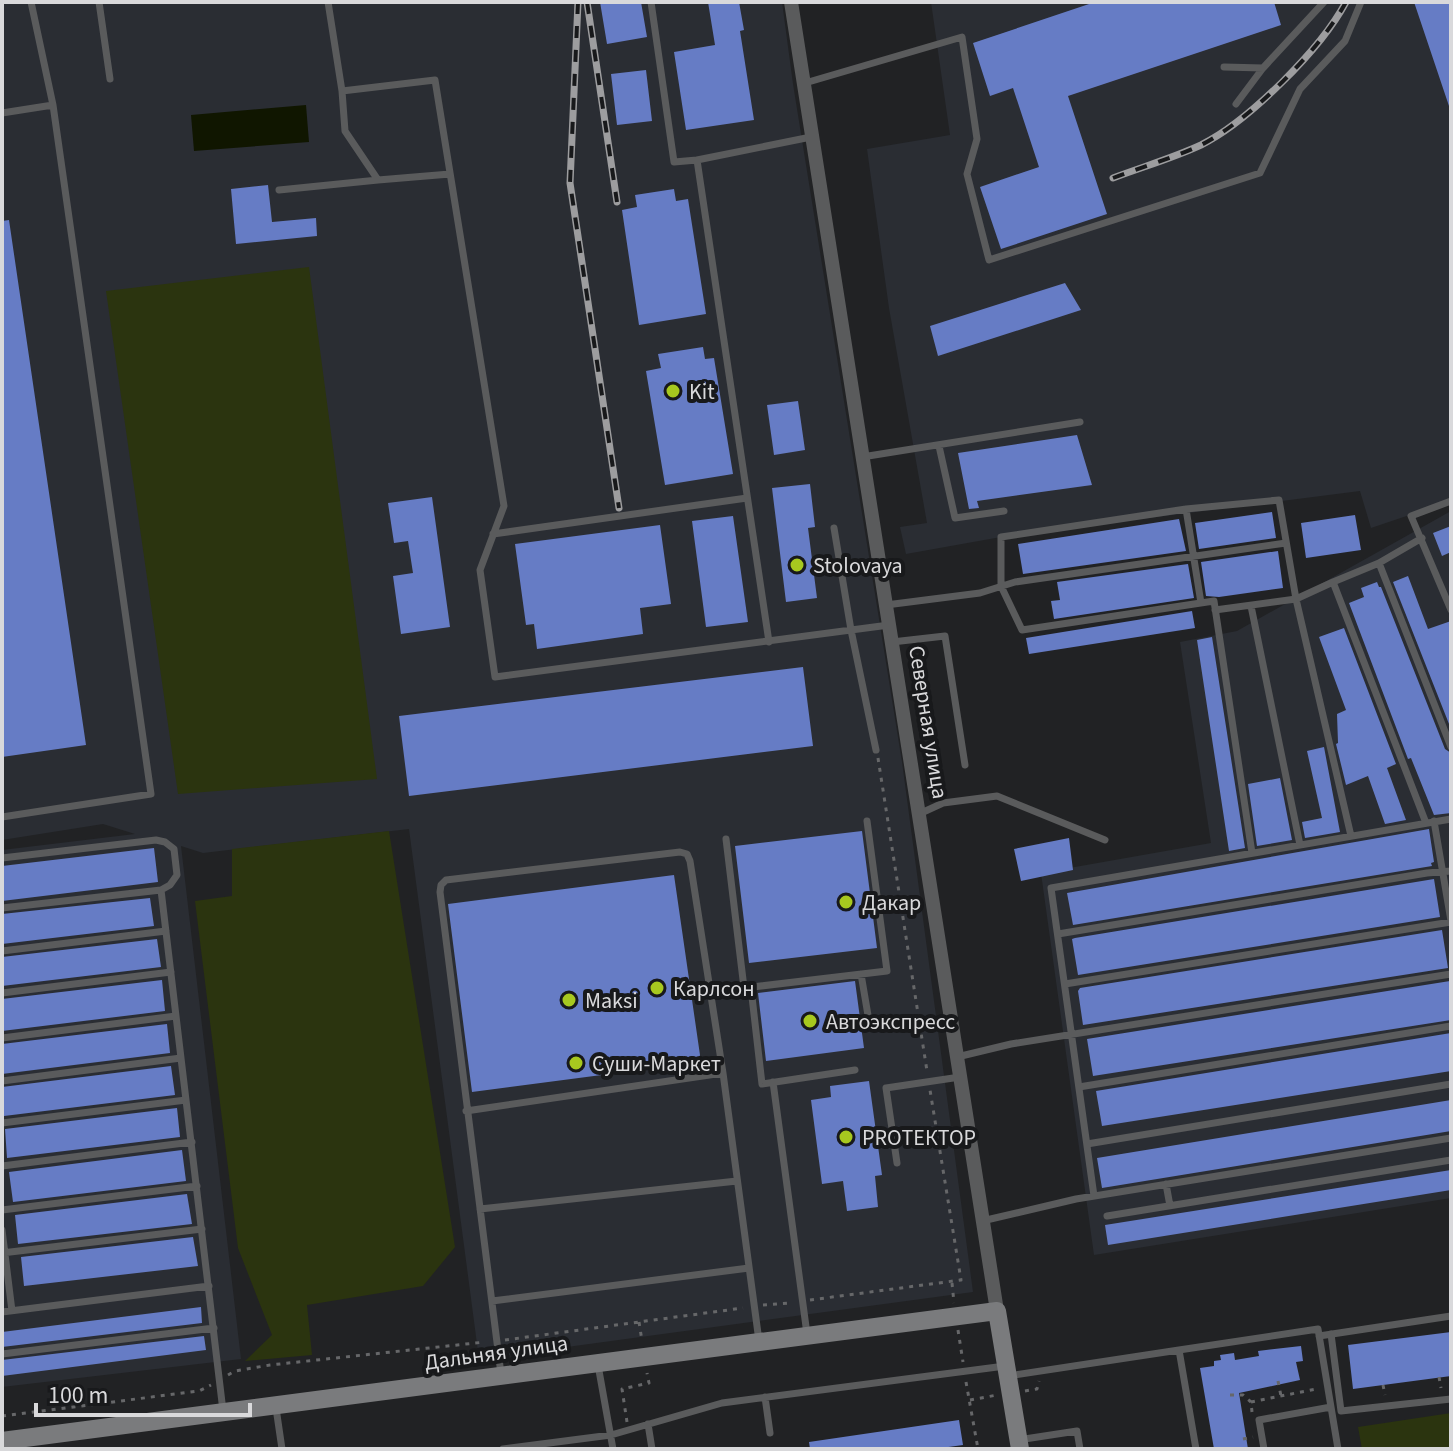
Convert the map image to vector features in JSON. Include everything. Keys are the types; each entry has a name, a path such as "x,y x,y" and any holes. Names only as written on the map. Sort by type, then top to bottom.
{"street":[{"name":"Северная улица","path":"791,2 1019,1444"},
{"name":"Дальняя улица","path":"2,1441 997,1311"}],"lane":[{"path":"2,817 151,794 53,105 31,2"},
{"path":"99,2 110,79"},
{"path":"328,2 345,131 378,180"},
{"path":"651,2 674,162 811,137"},
{"path":"1236,104 1263,68 1324,2"},
{"path":"803,84 962,37 977,139 967,174 989,260 1260,173 1300,89 1345,41 1361,2"},
{"path":"1224,67 1263,68"},
{"path":"342,91 435,80 504,506 480,570 495,677 889,625"},
{"path":"2,113 53,105"},
{"path":"697,160 769,642"},
{"path":"279,190 450,174"},
{"path":"862,457 1080,422"},
{"path":"939,446 955,518 1004,511"},
{"path":"493,534 747,498"},
{"path":"1252,853 1214,601 1022,630 1001,586 1001,537 1186,509 1279,500 1296,599 1351,836"},
{"path":"1451,501 1411,516 1451,610"},
{"path":"1186,509 1201,603"},
{"path":"834,528 876,750"},
{"path":"1215,610 1296,599 1379,563 1422,538"},
{"path":"886,605 980,593 1001,586 1286,543"},
{"path":"1379,563 1451,747"},
{"path":"1065,984 1451,922 1447,871 1430,822 1333,582"},
{"path":"1251,606 1300,845"},
{"path":"892,642 945,636 965,765"},
{"path":"919,814 943,803 997,796 1105,840"},
{"path":"1094,1196 1051,888 1451,819"},
{"path":"726,839 744,988 887,971 867,821"},
{"path":"2,858 156,840 174,849 177,875 170,885 161,890 2,908"},
{"path":"502,1376 440,892 446,880 680,852 687,854 723,1073 759,1343"},
{"path":"1058,934 1447,871"},
{"path":"161,890 223,1413"},
{"path":"2,951 166,931"},
{"path":"2,993 171,972"},
{"path":"861,974 870,1027"},
{"path":"957,1057 1011,1044 1451,974"},
{"path":"751,988 762,1084 855,1070"},
{"path":"2,1038 176,1016"},
{"path":"1079,1087 1451,1026"},
{"path":"2,1081 181,1058"},
{"path":"466,1111 723,1073"},
{"path":"897,1163 886,1088 960,1077"},
{"path":"773,1082 807,1336"},
{"path":"1087,1144 1451,1084"},
{"path":"2,1123 186,1100"},
{"path":"982,1221 1094,1196 1451,1138"},
{"path":"2,1166 192,1142"},
{"path":"1107,1216 1451,1160"},
{"path":"480,1209 737,1181"},
{"path":"1166,1184 1170,1206"},
{"path":"2,1210 197,1186"},
{"path":"3,1253 202,1229"},
{"path":"2,1230 12,1311"},
{"path":"492,1301 749,1268"},
{"path":"2,1312 209,1286"},
{"path":"1319,1336 1451,1316"},
{"path":"2,1354 214,1328"},
{"path":"503,1449 611,1435 722,1403 1179,1350 1318,1329 1338,1449"},
{"path":"1331,1334 1341,1411 1451,1399"},
{"path":"1179,1350 1196,1449"},
{"path":"597,1363 613,1449"},
{"path":"765,1397 770,1433"},
{"path":"276,1406 282,1449"},
{"path":"1264,1449 1259,1420 1331,1407"},
{"path":"648,1424 652,1449"},
{"path":"1019,1444 1077,1431 1080,1449"}],"path":[{"path":"2,1416 199,1391 235,1371 270,1365 497,1341 961,1280 876,750"},
{"path":"951,1282 956,1316"},
{"path":"628,1429 622,1389 649,1383 639,1322"},
{"path":"1439,1377 1441,1392"},
{"path":"1278,1381 1281,1396"},
{"path":"1383,1385 1386,1399"},
{"path":"1230,1395 1243,1395 1251,1402"}],"shaded area":[{"path":"2,2 782,2 902,762 973,1292 479,1359 409,829 203,853 181,846 241,1359 2,1387 2,850 135,834 103,824 2,840"},
{"path":"931,2 1451,2 1451,501 1371,528 1360,491 1001,537 906,554 900,527 927,523 889,308 867,149 950,135"},
{"path":"306,105 309,142 194,151 191,115"},
{"path":"1451,511 1451,1198 1094,1255 1041,873 1211,843 1180,642 1237,631"}],"green space":[{"path":"309,267 377,779 178,794 106,291"},
{"path":"389,831 455,1247 423,1286 307,1305 312,1355 245,1361 272,1335 238,1248 195,901 232,896 232,849"},
{"path":"1451,1413 1451,1449 1362,1449 1358,1427"}],"building":[{"path":"600,2 641,2 647,37 607,44"},
{"path":"708,2 739,2 744,30 740,31 754,120 686,130 674,52 715,45"},
{"path":"1095,2 1274,2 1281,25 1068,96 1107,214 1001,249 980,187 1039,167 1013,88 990,96 973,43"},
{"path":"1414,2 1451,2 1451,106 1449,106"},
{"path":"646,70 652,121 617,125 611,74"},
{"path":"268,185 272,222 316,218 317,236 236,244 231,189"},
{"path":"674,189 676,201 688,199 706,314 639,325 622,210 637,207 635,195"},
{"path":"9,220 86,745 2,757 2,221"},
{"path":"1065,283 1081,310 938,356 930,326"},
{"path":"703,347 705,359 714,358 733,474 665,485 646,371 661,368 658,354"},
{"path":"798,401 805,450 774,455 767,405"},
{"path":"1077,435 1092,485 977,501 979,508 969,509 958,453"},
{"path":"810,484 815,527 808,528 817,598 786,602 772,488"},
{"path":"432,497 450,627 401,634 393,576 413,573 408,541 394,543 388,503"},
{"path":"1272,512 1276,538 1199,549 1195,523"},
{"path":"1355,515 1361,550 1306,558 1301,523"},
{"path":"733,516 748,622 706,627 692,521"},
{"path":"1179,519 1186,551 1023,574 1018,544"},
{"path":"660,525 671,604 640,608 643,634 537,649 534,624 526,625 515,544"},
{"path":"1451,526 1451,552 1442,556 1433,533"},
{"path":"1278,551 1283,588 1206,596 1201,562"},
{"path":"1188,564 1194,598 1054,619 1051,601 1060,600 1057,582"},
{"path":"1408,576 1428,629 1451,621 1451,729 1393,582"},
{"path":"1377,582 1445,749 1451,753 1451,813 1434,815 1411,758 1408,759 1349,603 1364,597 1361,588"},
{"path":"1192,611 1195,628 1029,654 1026,638"},
{"path":"1344,628 1396,764 1387,768 1406,820 1385,824 1368,776 1346,785 1336,744 1337,714 1346,710 1319,637"},
{"path":"1212,637 1245,848 1229,851 1197,640"},
{"path":"803,667 813,746 409,796 399,716"},
{"path":"1324,747 1340,832 1305,838 1302,822 1322,818 1307,751"},
{"path":"1280,778 1292,840 1257,846 1248,784"},
{"path":"1429,829 1432,866 1073,925 1067,893"},
{"path":"862,831 877,948 749,963 735,846"},
{"path":"1069,838 1073,870 1021,881 1014,849"},
{"path":"154,848 158,882 2,901 2,866"},
{"path":"674,875 701,1062 472,1092 448,904"},
{"path":"1434,879 1440,917 1078,975 1072,939 1075,938"},
{"path":"150,898 154,926 2,944 2,914"},
{"path":"1442,930 1448,968 1083,1025 1080,988"},
{"path":"157,939 161,967 2,986 2,957"},
{"path":"162,980 165,1011 2,1031 2,999"},
{"name":"Автоэкспресс","path":"855,981 864,1048 766,1061 758,993"},
{"path":"1450,981 1451,1020 1093,1076 1087,1039"},
{"path":"167,1024 170,1053 2,1074 2,1044"},
{"path":"1451,1033 1451,1071 1102,1126 1096,1091"},
{"path":"171,1066 175,1095 4,1116 2,1087"},
{"name":"PROТЕКТОР","path":"869,1081 882,1175 875,1176 878,1207 847,1211 843,1181 822,1184 811,1100 831,1097 830,1086"},
{"path":"1451,1100 1451,1131 1102,1188 1097,1158"},
{"path":"177,1108 180,1137 7,1158 5,1129"},
{"path":"182,1150 186,1181 13,1202 9,1172"},
{"path":"1451,1170 1451,1190 1108,1245 1105,1225"},
{"path":"187,1194 192,1224 18,1244 15,1215"},
{"path":"193,1237 198,1266 24,1286 21,1257"},
{"path":"201,1307 202,1323 2,1347 2,1332"},
{"path":"1451,1332 1451,1376 1353,1389 1348,1345"},
{"path":"204,1336 206,1350 2,1376 2,1360"},
{"path":"1301,1346 1303,1361 1296,1362 1300,1380 1239,1393 1248,1449 1214,1449 1200,1368 1214,1366 1214,1361 1221,1360 1220,1355 1234,1353 1235,1360 1259,1356 1258,1351"},
{"path":"959,1420 963,1445 934,1449 810,1449 809,1442"}],"railway":[{"path":"578,2 570,183 619,508"},
{"path":"587,2 617,202"},
{"path":"1113,178 1201,145 1240,119 1302,62 1346,2"}],"place":[{"name":"Kit","path":"673,391"},
{"name":"Stolovaya","path":"797,565"},
{"name":"Дакар","path":"846,902"},
{"name":"Карлсон","path":"657,988"},
{"name":"Maksi","path":"569,1000"},
{"name":"Автоэкспресс","path":"810,1021"},
{"name":"Суши-Маркет","path":"576,1063"},
{"name":"PROТЕКТОР","path":"846,1137"}]}
